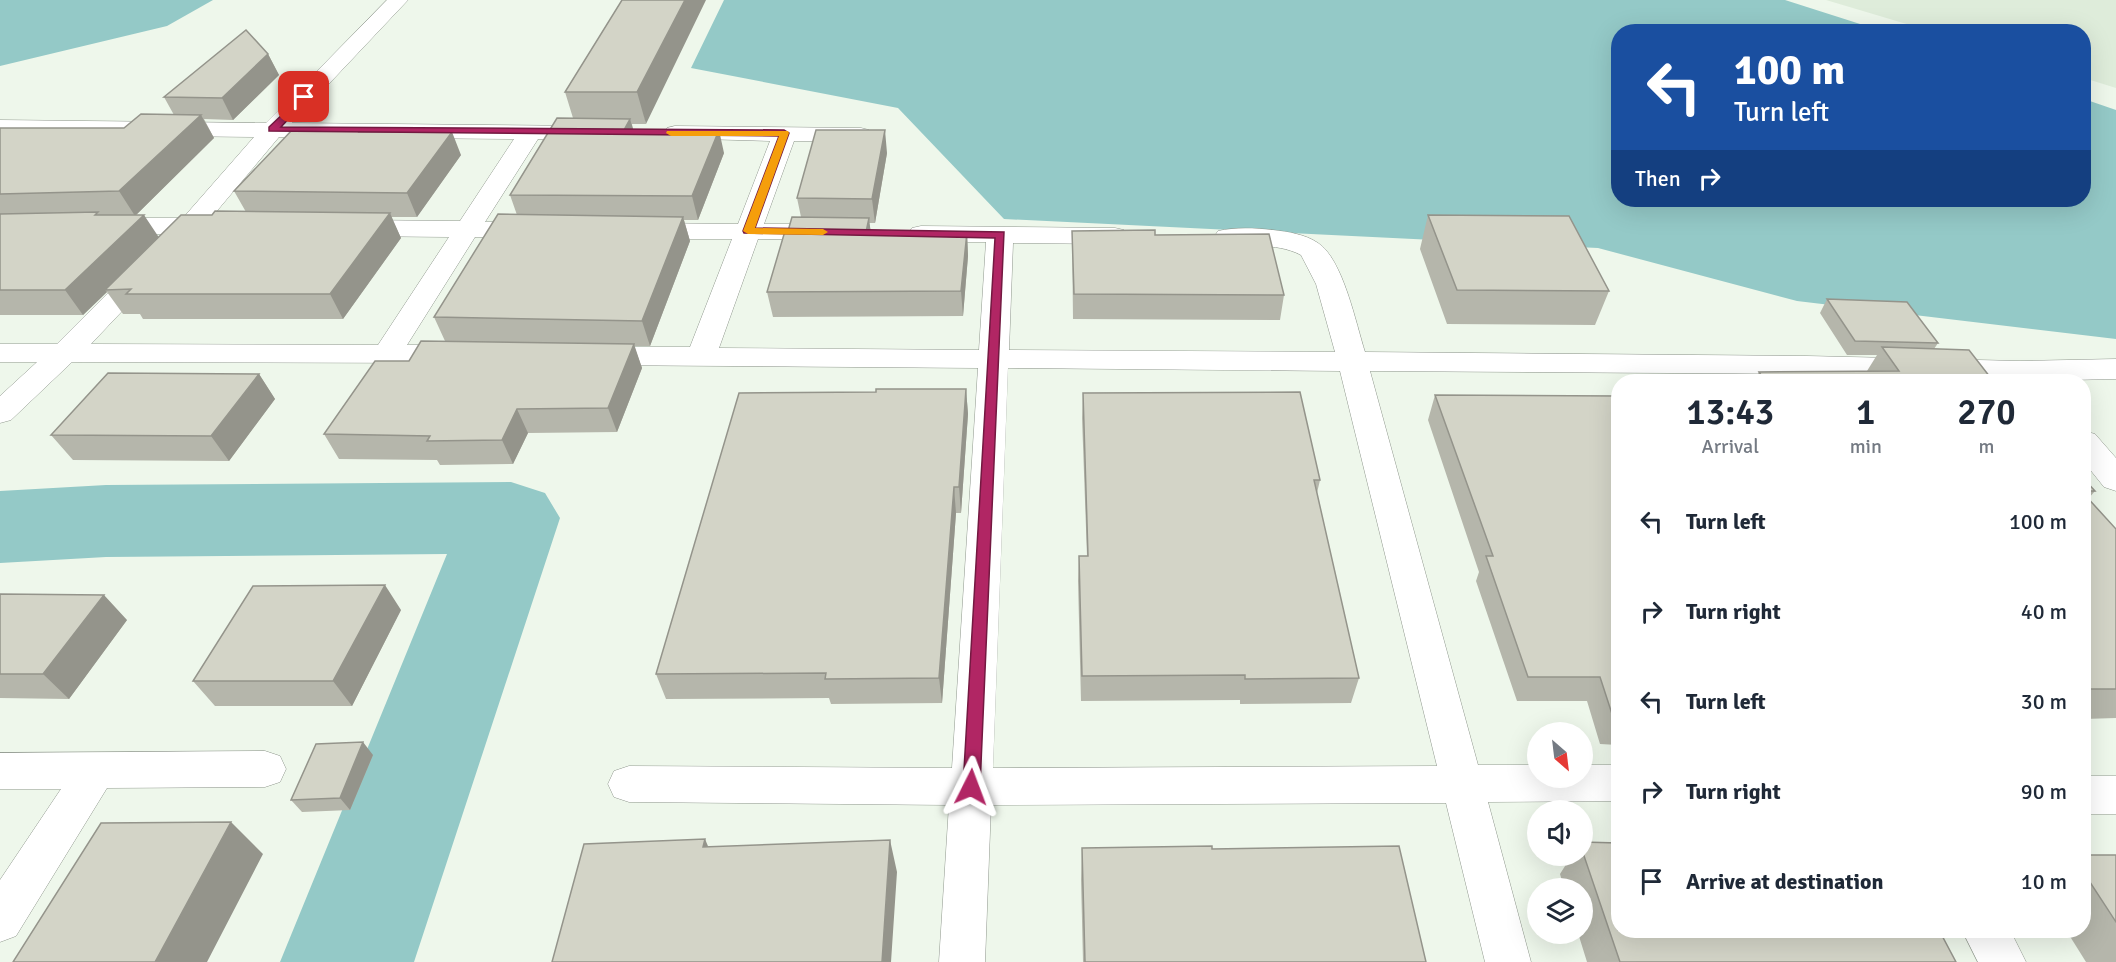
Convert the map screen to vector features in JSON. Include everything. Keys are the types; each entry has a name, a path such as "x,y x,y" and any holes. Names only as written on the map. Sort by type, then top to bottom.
{"street":[{"path":"0,413 64,353 192,225 273,129 398,0"},
{"path":"0,127 612,133"},
{"path":"387,353 530,133"},
{"path":"658,133 884,135"},
{"path":"701,358 784,133"},
{"path":"87,226 236,226"},
{"path":"325,227 562,230"},
{"path":"621,231 859,233"},
{"path":"894,233 1140,236"},
{"path":"962,962 1000,235"},
{"path":"1205,237 1288,241 1310,250 1323,265 1353,362 1508,962"},
{"path":"0,353 487,355"},
{"path":"570,356 1353,362 1677,373 1807,365 1985,374"},
{"path":"2050,374 2116,369"},
{"path":"2091,450 2116,479"},
{"path":"0,771 265,769"},
{"path":"0,920 96,770"},
{"path":"629,784 971,787 1611,783"},
{"path":"2091,795 2116,795"},
{"path":"1990,938 2003,962"}],"shaded area":[{"path":"1826,0 2116,0 2116,88 2091,80 2091,24 1907,24"}],"water":[{"path":"0,0 213,0 167,26 0,66"},
{"path":"724,0 1785,0 1860,24 1611,24 1611,207 2091,207 2091,101 2116,110 2116,339 1797,301 1598,248 1004,219 898,108 691,68"}],"building":[{"path":"622,0 685,0 637,92 565,92"},
{"path":"246,30 268,54 222,98 164,97"},
{"path":"141,114 201,115 119,191 0,194 0,128 124,128"},
{"path":"557,118 630,119 624,130 719,130 692,196 510,195"},
{"path":"362,128 359,132 452,132 407,193 234,191 293,129"},
{"path":"816,130 885,130 872,199 797,198"},
{"path":"215,211 390,213 330,294 126,294 131,289 105,290 181,215 212,215"},
{"path":"98,212 95,215 144,215 65,290 0,290 0,214"},
{"path":"498,214 683,217 642,321 434,317"},
{"path":"1428,215 1569,216 1609,291 1457,290"},
{"path":"792,217 869,218 866,232 967,232 961,291 767,292 785,231 788,231"},
{"path":"1155,230 1155,235 1269,234 1284,295 1074,294 1072,231"},
{"path":"1827,299 1907,302 1938,343 1855,341"},
{"path":"421,341 634,344 608,408 517,409 502,440 427,441 430,436 324,434 375,361 409,361"},
{"path":"1882,347 1969,350 1988,374 1760,374 1759,372 1899,371"},
{"path":"108,373 259,374 211,436 51,435"},
{"path":"876,389 966,389 959,487 954,487 939,678 825,679 826,673 656,674 739,393 876,392"},
{"path":"1300,392 1320,480 1314,480 1359,678 1245,679 1245,675 1082,676 1079,556 1088,556 1083,393"},
{"path":"1435,395 1611,396 1611,711 1600,677 1528,677 1486,556 1493,556"},
{"path":"2091,502 2116,529 2116,689 2091,689"},
{"path":"385,585 333,681 193,681 253,586"},
{"path":"0,594 104,595 43,674 0,674"},
{"path":"363,742 340,798 291,800 316,744"},
{"path":"231,822 155,962 13,962 101,823"},
{"path":"705,839 703,847 890,840 882,962 552,962 584,844"},
{"path":"1593,842 1611,843 1611,935 1593,878 1587,866 1593,866"},
{"path":"1212,846 1212,849 1399,846 1426,962 1085,962 1082,848"},
{"path":"2091,855 2116,855 2116,922 2091,884"},
{"path":"1612,938 1943,938 1956,962 1620,962"}],"waterway":[{"path":"0,527 106,521 511,518 347,962"}],"slow traffic":[{"path":"671,133 784,133 748,231 823,232"}],"route":[{"path":"304,97 273,129 530,133 784,133 748,231 1000,235 971,787"}]}
